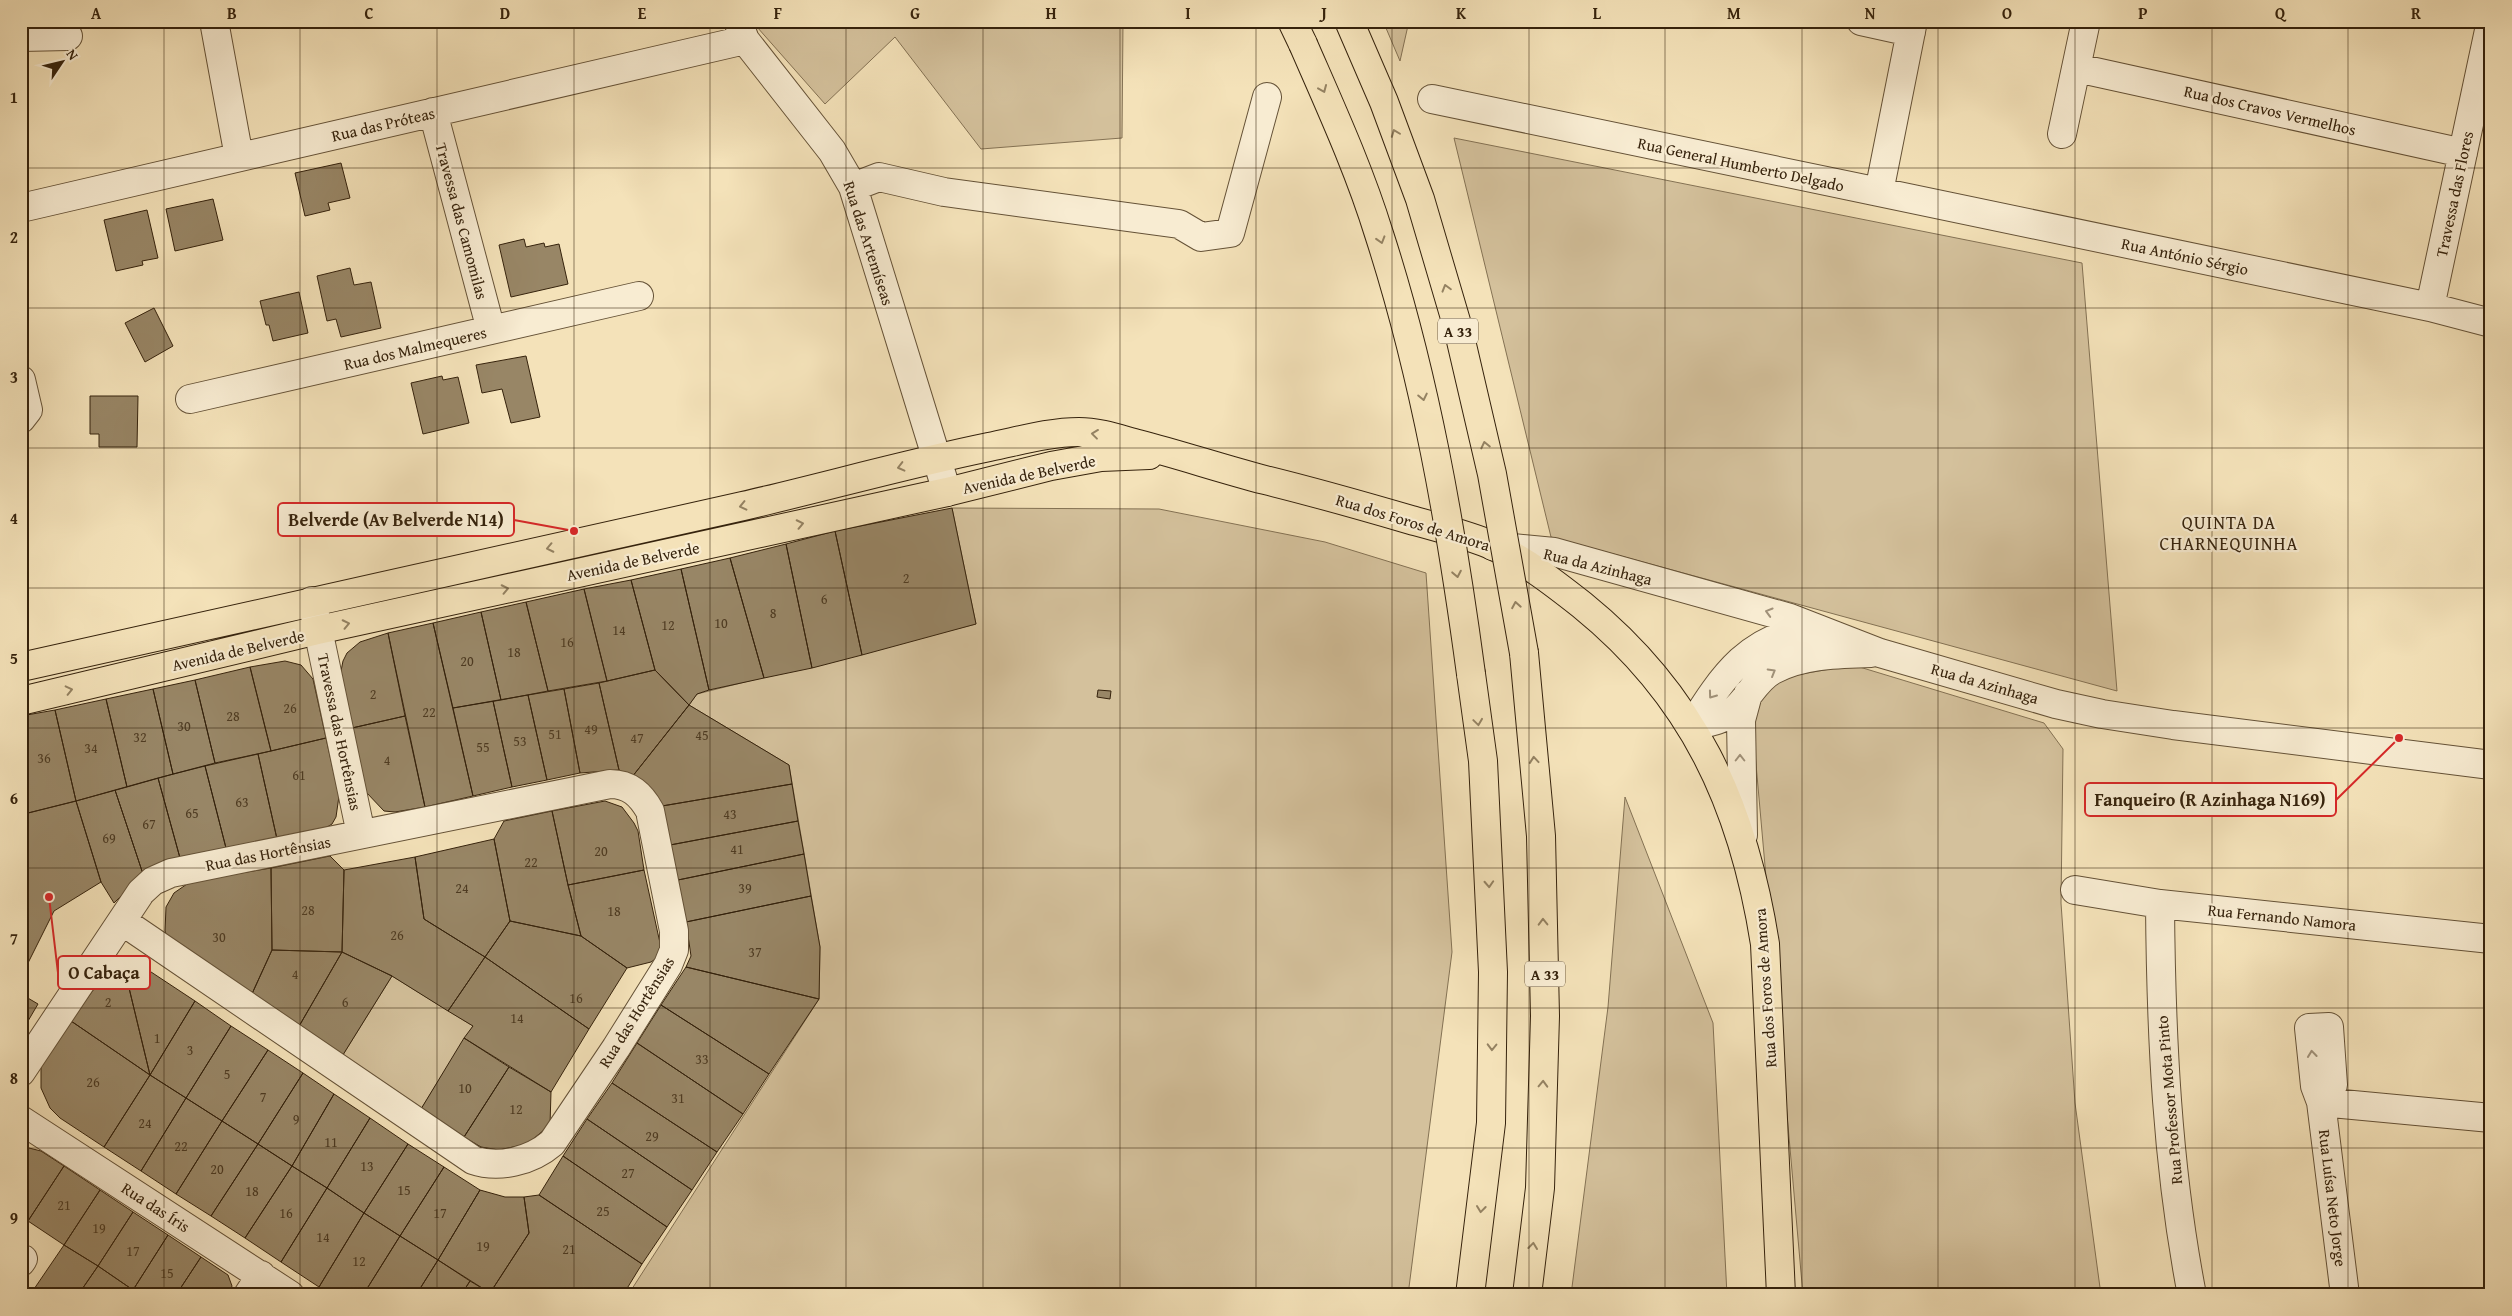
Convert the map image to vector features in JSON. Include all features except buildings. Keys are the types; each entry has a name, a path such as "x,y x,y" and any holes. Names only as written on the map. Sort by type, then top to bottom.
{"main road":[{"name":"A 33","path":"1349,21 1384,102 1420,199 1458,328 1492,474 1524,653 1541,836 1546,1016 1540,1188 1527,1295"},
{"path":"1298,33 1343,137 1379,232 1412,346 1460,586 1483,762 1493,972 1491,1123 1470,1295"},
{"name":"Avenida de Belverde","path":"21,667 749,504 937,458 1055,434 1082,432 1102,434 1176,454"},
{"name":"Avenida de Belverde","path":"21,701 318,630 947,492 1051,466 1102,458 1176,454"},
{"name":"Rua dos Foros de Amora","path":"1176,454 1218,468 1346,501 1493,546 1556,585 1593,614 1641,661 1691,727 1706,751 1726,793 1743,842 1757,894 1765,944 1781,1295"}],"street":[{"path":"214,21 239,157"},
{"path":"1861,21 1912,27 1879,192"},
{"path":"2062,134 2086,21"},
{"name":"Travessa das Flores","path":"2430,307 2491,21"},
{"name":"Rua das Próteas","path":"21,208 433,112 741,31"},
{"name":"Rua das Artemíseas","path":"741,31 832,150 853,188 947,492"},
{"path":"21,37 68,36"},
{"name":"Rua dos Cravos Vermelhos","path":"2077,68 2463,153"},
{"path":"853,188 879,177 944,192 1179,224 1201,237 1230,233 1267,97"},
{"name":"Rua General Humberto Delgado","path":"1432,99 1879,192"},
{"name":"Travessa das Camomilas","path":"433,112 491,330"},
{"name":"Rua António Sérgio","path":"1879,192 2430,307 2491,323"},
{"name":"Rua dos Malmequeres","path":"190,399 639,296"},
{"path":"21,380 28,410 21,419"},
{"name":"Rua da Azinhaga","path":"1493,546 1554,552 1823,629 1880,653 2056,704 2102,714 2491,765"},
{"name":"Travessa das Hortênsias","path":"312,601 361,834"},
{"path":"1691,727 1725,676 1742,658 1758,646 1781,634 1799,630 1823,629"},
{"path":"1691,727 1731,713 1759,680 1774,669 1794,661 1825,655 1880,653"},
{"path":"1743,842 1741,720 1749,692"},
{"name":"Rua das Hortênsias","path":"610,784 620,784 639,795 650,811 674,931 674,950 668,965 616,1048 552,1142 545,1148 511,1162 491,1164 473,1160 122,920 141,892 161,876 610,784"},
{"name":"Rua Fernando Namora","path":"2074,890 2160,904 2491,939"},
{"name":"Rua Professor Mota Pinto","path":"2160,904 2161,1019 2170,1132 2186,1266 2192,1295"},
{"path":"21,1072 122,920"},
{"name":"Rua Luísa Neto Jorge","path":"2345,1295 2321,1102 2491,1118"},
{"name":"Rua das Íris","path":"21,1120 254,1285 290,1295"}],"shaded area":[{"path":"756,21 1123,21 1122,138 981,149 895,37 825,104 757,27"},
{"path":"1383,21 1409,21 1400,61"},
{"path":"1454,138 2082,263 2117,691 1551,537"},
{"path":"952,508 1159,509 1325,542 1426,573 1452,952 1408,1295 628,1295 819,999 820,947 789,765 689,705 697,694 976,624"},
{"path":"1853,665 2044,723 2063,749 2061,903 2075,1103 2101,1295 1803,1295 1753,730 1755,705 1773,679"},
{"path":"1625,797 1713,1023 1727,1295 1571,1295 1608,1007"},
{"path":"392,976 473,1026 421,1109 341,1058"}],"place":[{"name":"Belverde (Av Belverde N14)","path":"574,531"},
{"name":"Fanqueiro (R Azinhaga N169)","path":"2399,738"},
{"name":"O Cabaça","path":"49,897"}],"district":[{"name":"QUINTA DA CHARNEQUINHA","path":"2229,532"}]}
